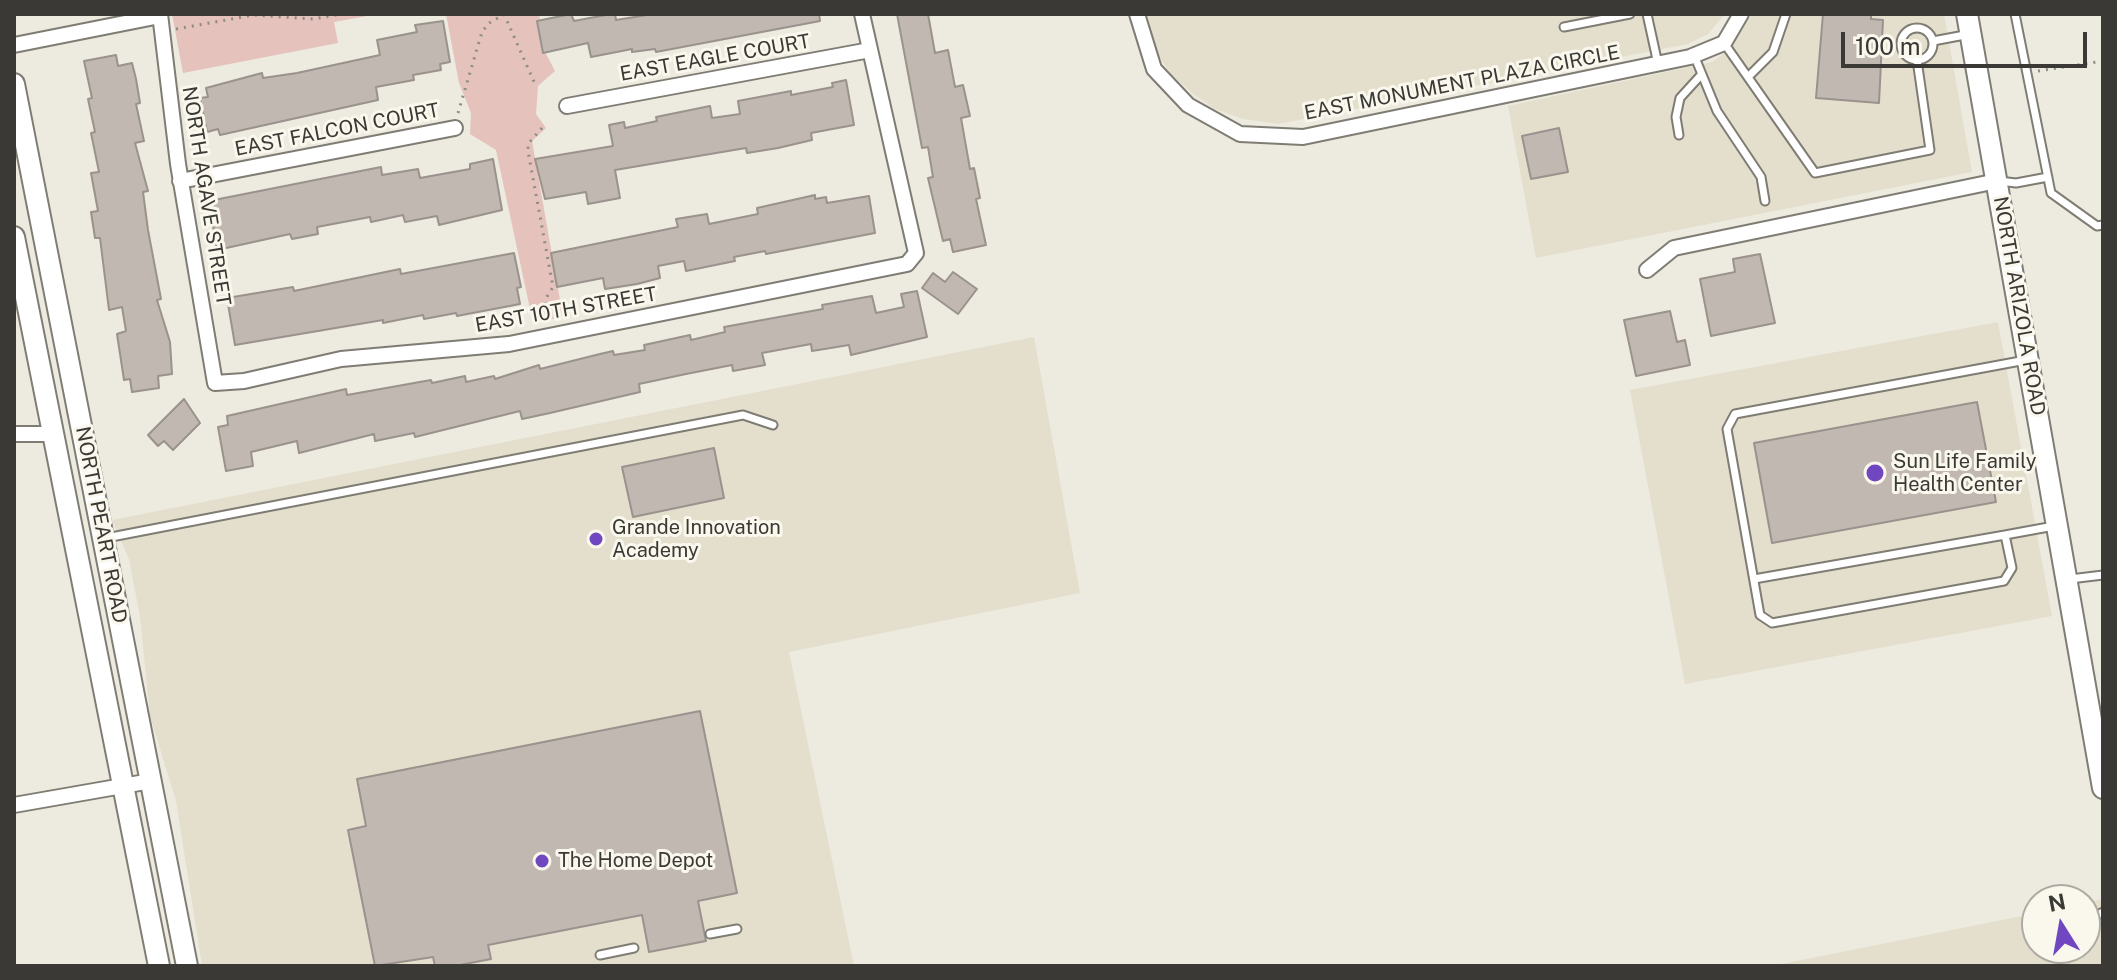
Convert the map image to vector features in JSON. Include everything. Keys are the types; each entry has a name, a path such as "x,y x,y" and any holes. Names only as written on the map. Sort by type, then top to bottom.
{"street":[{"path":"862,14 870,50"},
{"name":"EAST MONUMENT PLAZA CIRCLE","path":"1137,14 1154,69 1188,105 1240,134 1303,137 1658,64 1724,43"},
{"path":"1724,43 1741,14"},
{"path":"14,45 160,15"},
{"name":"NORTH AGAVE STREET","path":"160,15 180,181 215,383"},
{"name":"NORTH ARIZOLA ROAD","path":"1969,24 2103,788"},
{"name":"EAST EAGLE COURT","path":"567,106 870,50"},
{"name":"EAST 10TH STREET","path":"215,383 244,381 341,359 509,344 907,264 916,253 870,50"},
{"name":"NORTH PEART ROAD","path":"14,84 187,966"},
{"name":"EAST FALCON COURT","path":"180,181 455,128"},
{"path":"1647,270 1674,248 1997,181"},
{"name":"NORTH PEART ROAD","path":"14,237 159,966"},
{"path":"14,434 54,434"},
{"path":"14,805 151,781"}],"lane":[{"path":"1564,27 1630,14"},
{"path":"1647,14 1658,64"},
{"path":"1748,77 1773,52 1786,14"},
{"path":"2015,14 2051,193 2097,226 2103,225"},
{"path":"1933,41 1922,29 1906,32 1901,47 1907,57 1917,60 1929,54 1933,41 1969,24"},
{"path":"1724,43 1815,173 1930,150 1917,60"},
{"path":"1694,55 1717,111 1757,168 1765,201"},
{"path":"1679,135 1676,117 1680,98 1701,75"},
{"path":"1997,181 2016,183 2048,177"},
{"path":"2005,535 2012,568 2004,581 1772,623 1760,615 1727,429 1735,414 2028,359"},
{"path":"104,538 743,415 773,425"},
{"path":"1754,579 2057,525"},
{"path":"2067,580 2103,575"},
{"path":"710,934 737,929"},
{"path":"600,955 634,948"}],"path":[{"path":"176,29 254,15 313,19 342,14"},
{"path":"455,128 466,78 482,32 503,14 535,84"},
{"path":"2027,74 2103,61"},
{"path":"542,128 528,144 528,151 553,287 545,300 544,318"}],"shaded area":[{"path":"172,14 378,14 334,22 338,43 183,73"},
{"path":"446,14 539,14 545,52 555,71 538,86 536,114 546,128 532,141 563,317 533,323 496,150 470,134 471,113 459,83"},
{"path":"1143,14 1725,14 1708,34 1688,44 1278,124 1243,119 1215,109 1191,92 1171,74 1155,51"},
{"path":"1752,14 1944,14 1972,172 1536,258 1508,106 1712,62 1731,48"},
{"path":"1998,322 2052,616 1685,684 1630,390"},
{"path":"1034,337 1080,593 789,652 854,966 202,966 176,801 150,716 140,617 129,559 112,520"},
{"path":"2101,899 2103,966 1771,966 2021,916 2021,964 2101,964"}],"building":[{"path":"571,14 574,21 611,14 615,14 616,20 653,14 819,14 820,21 656,52 655,49 632,52 632,49 591,57 588,43 543,53 537,21"},
{"path":"897,14 928,14 935,53 948,50 955,87 963,85 970,116 961,118 970,169 974,168 980,198 976,199 986,245 953,252 950,239 943,241 928,178 933,177 928,147 922,148"},
{"path":"1823,14 1871,14 1871,19 1883,20 1879,103 1816,98"},
{"path":"443,21 450,62 440,64 441,70 413,75 414,80 376,87 378,100 220,135 218,129 207,132 200,98 208,97 206,88 262,73 263,78 297,73 380,55 377,40 417,32 415,25"},
{"path":"116,55 118,66 132,63 136,79 140,103 136,104 144,141 135,143 148,191 143,192 161,299 157,300 170,342 172,374 158,376 159,388 132,392 130,379 124,380 117,334 126,331 122,307 109,310 100,238 95,238 91,212 98,211 91,173 99,172 91,133 95,132 88,99 92,98 84,61"},
{"path":"846,80 854,125 811,133 812,140 778,148 747,153 746,148 615,170 620,198 588,204 586,192 545,199 535,159 613,146 609,125 624,122 625,128 657,121 656,117 710,106 712,118 740,114 738,101 833,87 832,83"},
{"path":"1559,128 1568,172 1531,179 1522,136"},
{"path":"493,159 502,210 439,225 437,216 405,222 403,215 371,222 370,217 317,227 318,234 292,239 290,234 217,250 209,201 381,167 382,175 418,169 420,178 470,169 470,164"},
{"path":"815,195 815,199 826,197 827,203 869,196 875,233 766,254 765,251 734,257 735,261 686,271 684,261 658,266 660,278 637,284 605,289 603,278 557,287 551,253 678,227 676,219 707,214 709,224 758,214 757,208"},
{"path":"514,253 521,287 517,288 520,304 457,316 456,313 424,319 423,315 383,323 383,320 235,345 227,298 293,287 294,291 400,269 401,274"},
{"path":"1760,254 1775,323 1711,336 1700,279 1735,272 1733,259"},
{"path":"953,272 977,289 958,314 922,288 933,273 945,282"},
{"path":"917,291 927,337 851,355 849,345 812,351 811,344 762,353 765,365 733,371 732,365 686,374 639,384 640,392 550,413 522,419 520,411 415,437 414,433 375,441 374,434 299,453 297,441 251,452 253,466 226,471 218,427 228,425 227,416 346,389 347,395 465,376 466,382 494,376 495,379 539,365 540,369 613,351 614,355 645,350 644,345 690,335 691,340 725,332 724,327 823,309 822,305 872,296 876,313 904,307 901,294"},
{"path":"1670,311 1677,342 1685,340 1690,365 1636,376 1624,320"},
{"path":"184,399 200,423 173,450 164,441 158,446 148,435"},
{"name":"Sun Life Family Health Center","path":"1977,402 1996,502 1772,543 1754,443"},
{"path":"714,448 724,498 633,517 622,467"},
{"name":"The Home Depot","path":"700,711 737,893 698,901 706,941 649,952 642,915 488,945 491,959 455,966 435,966 433,957 375,966 348,830 366,826 357,779"}],"place":[{"name":"Sun Life Family Health Center","path":"1875,473"},
{"name":"Grande Innovation Academy","path":"596,539"},
{"name":"The Home Depot","path":"542,861"}]}
